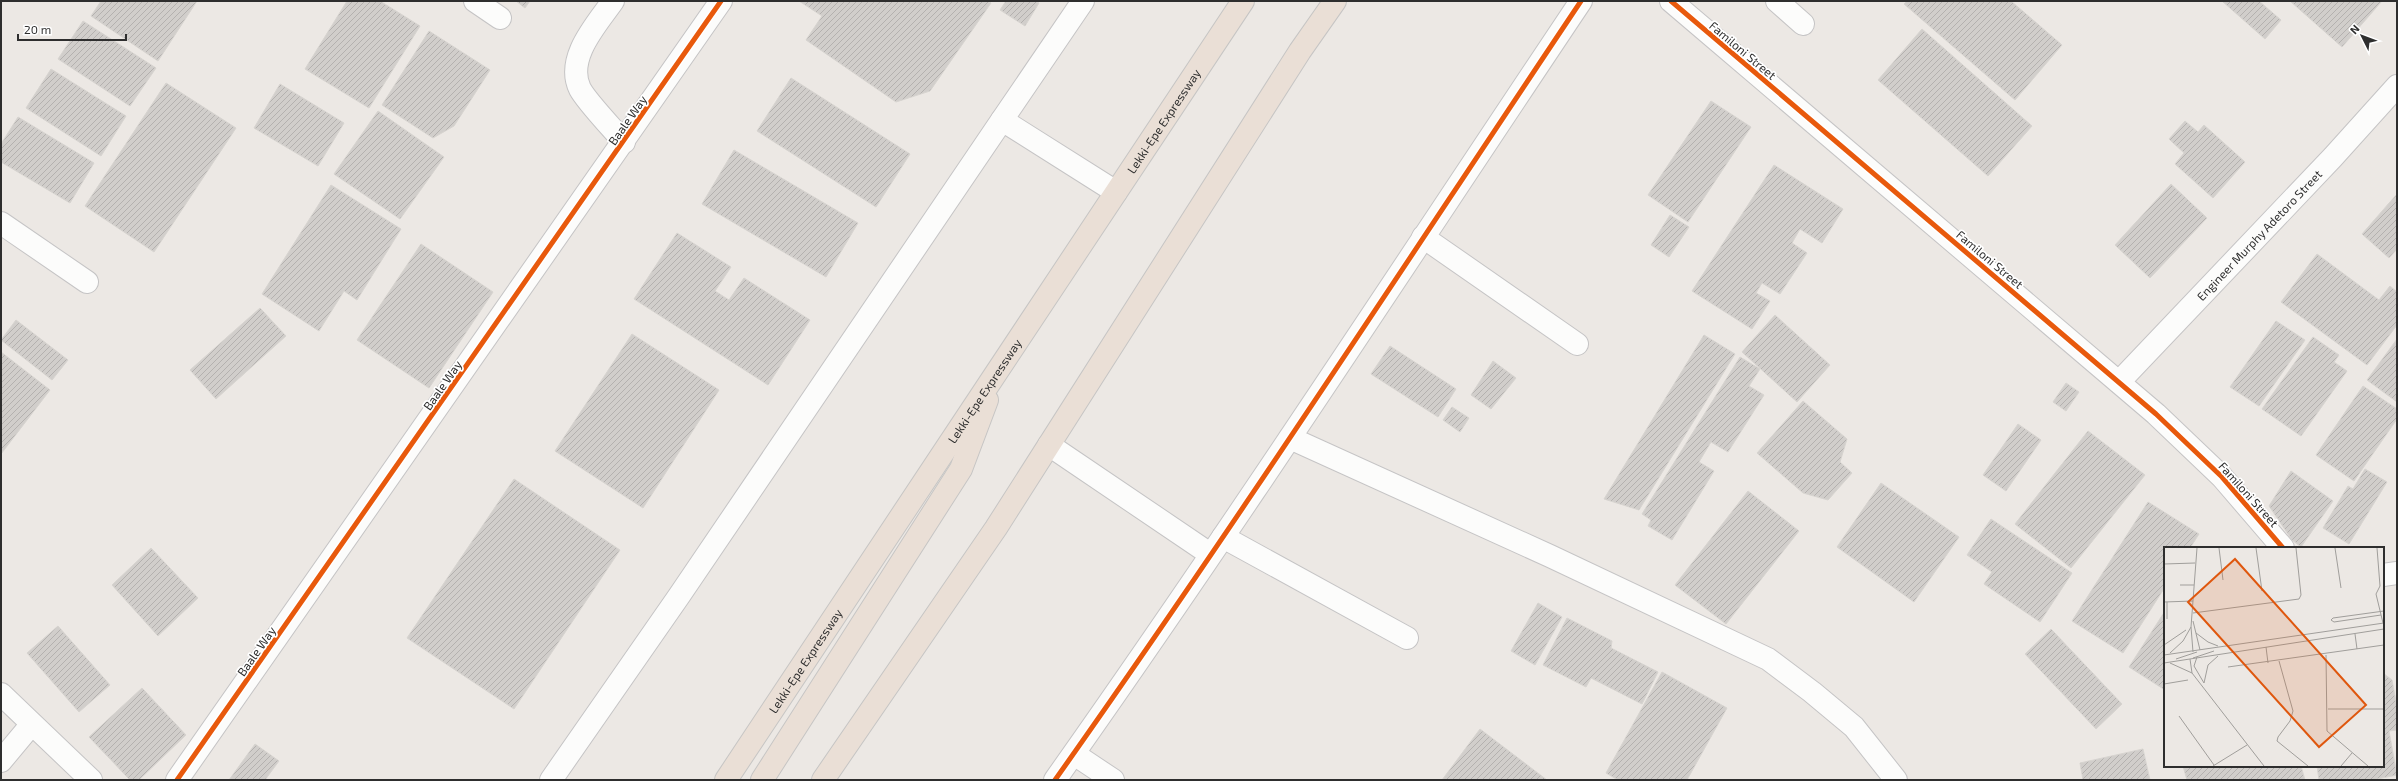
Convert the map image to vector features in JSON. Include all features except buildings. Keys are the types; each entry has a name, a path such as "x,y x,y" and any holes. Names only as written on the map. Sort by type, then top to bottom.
{"highway":[{"name":"Lekki-Epe Expressway","path":"726,780 1001,363 1243,1"},
{"path":"823,780 996,528 1300,51 1335,1"},
{"path":"762,780 961,469 1001,363"}],"street":[{"path":"475,1 500,18"},
{"path":"613,1 585,41 576,66 580,89 624,142"},
{"name":"Baale Way","path":"177,780 624,142 721,1"},
{"path":"551,780 679,596 1083,1"},
{"path":"1056,780 1290,438 1582,1"},
{"name":"Familoni Street","path":"1671,1 2156,414 2222,477 2282,547"},
{"path":"1777,1 1803,24"},
{"name":"Engineer Murphy Adetoro Street","path":"2119,382 2333,157 2397,86"},
{"path":"1002,120 1116,192"},
{"path":"1,223 87,282"},
{"path":"1423,237 1577,344"},
{"path":"1290,438 1550,556 1768,659 1812,692 1854,727 1896,780"},
{"path":"1049,445 1216,546 1407,638"},
{"path":"2384,575 2397,573"},
{"path":"1,694 31,725 91,780"},
{"path":"1,761 31,725"},
{"path":"1074,754 1113,780"}],"cycle path":[{"path":"177,780 721,1"},
{"path":"1055,780 1255,490 1581,1"},
{"path":"1671,1 2156,414 2222,477 2282,547"}]}
